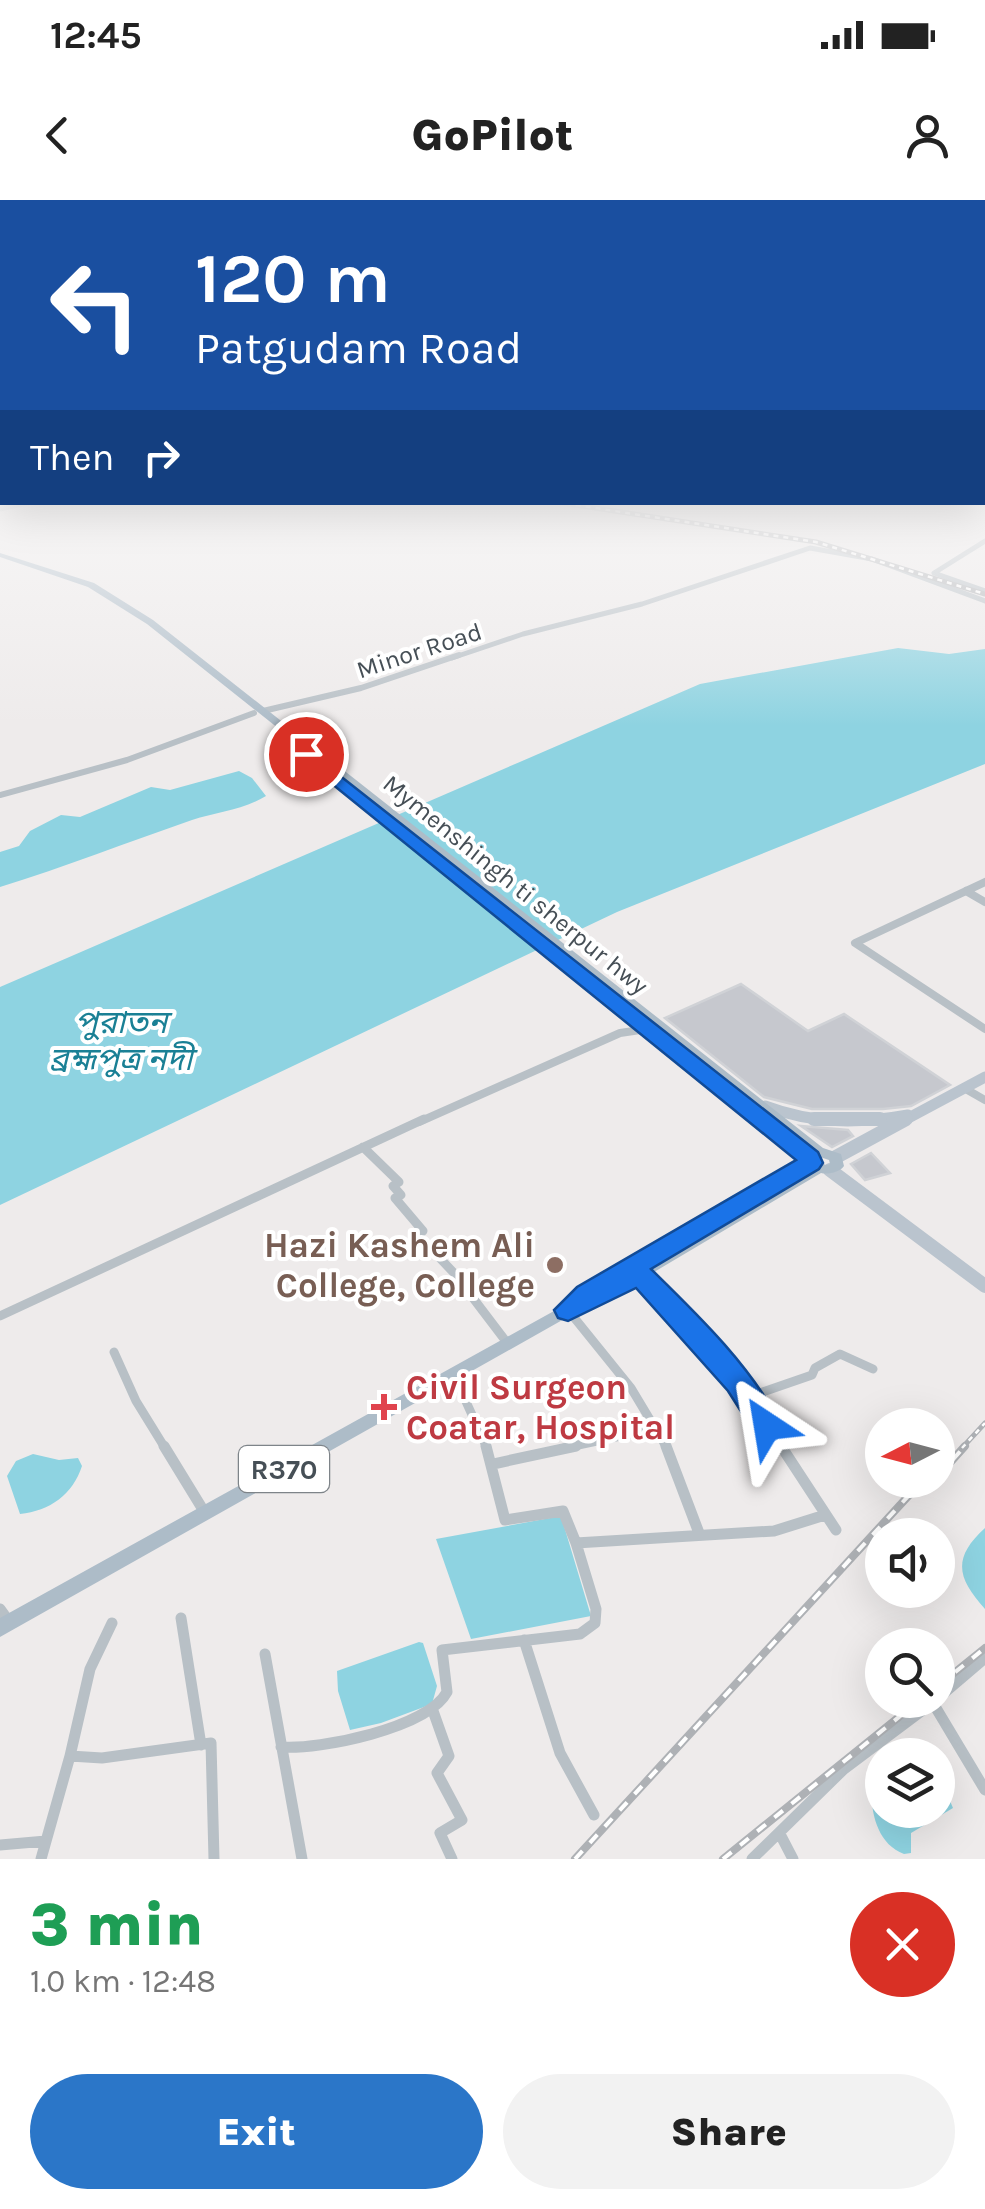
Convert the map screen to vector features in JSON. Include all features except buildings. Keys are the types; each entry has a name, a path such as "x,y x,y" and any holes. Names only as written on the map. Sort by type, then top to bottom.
{"main road":[{"name":"Mymenshingh ti sherpur hwy","path":"43,571 74,582 116,604 263,716 649,1027"},
{"path":"649,1027 758,1103 820,1161"},
{"path":"649,1027 985,1286"},
{"path":"820,1161 985,1077"},
{"path":"758,1103 794,1117 836,1123 922,1112"},
{"name":"R370","path":"3,1620 639,1274 820,1161"},
{"name":"R370","path":"568,1310 586,1294 820,1161"}],"street":[{"name":"Minor Road","path":"0,795 127,760 523,634 642,604 740,571"},
{"name":"Minor Road","path":"904,571 985,600"},
{"path":"938,571 934,573 985,592"},
{"path":"985,882 855,943 985,1029"},
{"path":"966,891 985,902"},
{"path":"0,1316 547,1063 620,1033 649,1027"},
{"path":"964,1088 985,1100"},
{"path":"362,1147 399,1182 393,1186 400,1195 395,1198 423,1231 417,1234 454,1273 508,1344"},
{"path":"639,1274 687,1322 748,1397 836,1530"},
{"path":"568,1310 618,1369 658,1428 683,1476 700,1533"},
{"path":"114,1352 136,1401 204,1513"},
{"path":"748,1397 812,1375 815,1368 840,1354 873,1369"},
{"path":"281,1747 294,1751 327,1745 432,1708 444,1700 448,1690 442,1650 580,1634 595,1623 596,1609 563,1511 505,1520 494,1464 454,1375"},
{"path":"494,1464 658,1428"},
{"path":"576,1544 774,1531 825,1515"},
{"path":"181,1618 201,1745"},
{"path":"41,1859 70,1756 76,1717 100,1640 112,1623"},
{"path":"524,1640 556,1748 573,1786 594,1814"},
{"path":"265,1654 302,1859"},
{"path":"955,1683 985,1658"},
{"path":"432,1708 450,1756 437,1774 462,1820 440,1833 452,1859"},
{"path":"752,1859 844,1769 911,1718"},
{"path":"945,1718 985,1790"},
{"path":"70,1756 102,1758 211,1743 214,1859"},
{"path":"780,1834 793,1859"},
{"path":"0,1845 46,1841"}],"water":[{"name":"পুরাতন ব্রহ্মপুত্র নদী","path":"898,648 949,654 985,649 985,764 617,912 0,1205 0,987 700,684"},
{"path":"239,771 252,778 266,796 0,887 0,852 19,846 30,831 61,815 80,817 151,787 170,790"},
{"path":"33,1454 59,1460 78,1458 82,1466 73,1485 59,1499 20,1514 7,1476 16,1461"},
{"path":"561,1516 591,1616 471,1639 436,1539"},
{"path":"985,1528 985,1609 969,1587 962,1568 967,1549"},
{"path":"423,1643 437,1686 432,1704 350,1730 338,1691 337,1671"},
{"path":"878,1828 919,1828 911,1833 911,1853 904,1854"}],"railway":[{"path":"912,571 985,594"},
{"path":"962,1448 985,1423"},
{"path":"955,1457 965,1446"},
{"path":"575,1859 906,1498"},
{"path":"955,1672 985,1648"},
{"path":"723,1859 898,1718"}],"place":[{"name":"Hazi Kashem Ali College, College","path":"555,1265"},
{"name":"Civil Surgeon Coatar, Hospital","path":"384,1407"}],"route":[{"path":"306,754 809,1158 810,1163 586,1294 568,1310 639,1274 739,1383 767,1426"}]}
